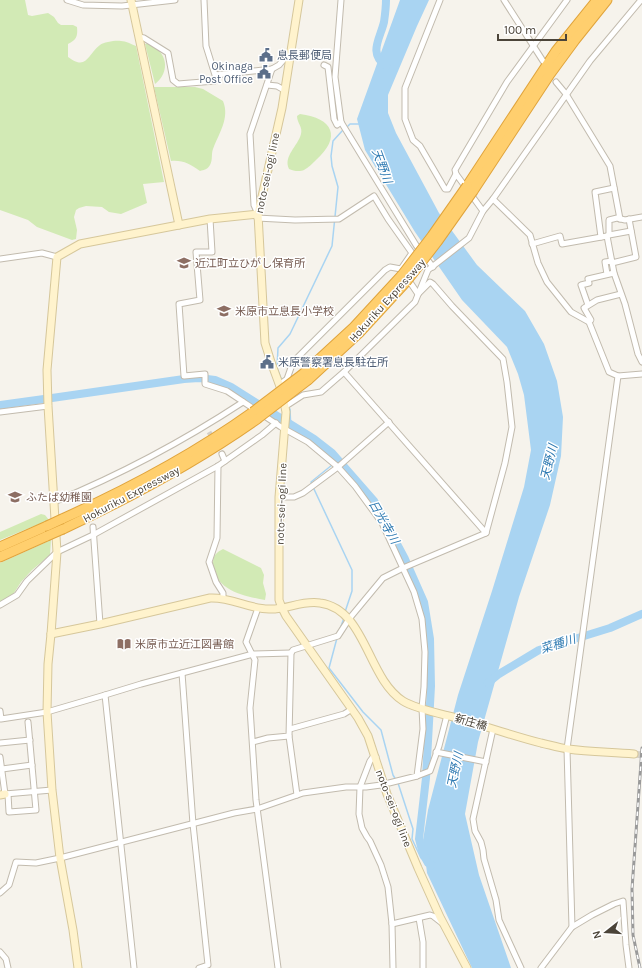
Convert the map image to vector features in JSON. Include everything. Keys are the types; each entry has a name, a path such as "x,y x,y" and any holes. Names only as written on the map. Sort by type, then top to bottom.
{"highway":[{"name":"Hokuriku Expressway","path":"0,557 47,536 63,524 167,467 255,416 306,377 359,333 403,275 437,242 556,51 597,0"},
{"name":"Hokuriku Expressway","path":"470,188 550,74 586,26 608,0"},
{"name":"Hokuriku Expressway","path":"0,547 47,526 63,524"}],"street":[{"path":"67,0 83,4 175,0"},
{"path":"204,0 206,46 215,75 272,69 279,65 285,58 289,57"},
{"name":"noto-sei-ogi line","path":"299,0 282,108 257,216 264,338 267,352 286,406 279,497 280,600 282,608 352,709 368,736 387,794 418,868 445,926 467,968"},
{"path":"340,0 335,77 340,122 416,245 433,267"},
{"path":"440,0 405,88 405,119 413,140 420,146 445,189 448,189 456,174 455,170 507,82 567,0"},
{"path":"504,0 543,61"},
{"path":"286,406 302,395 321,392 344,372 415,302 428,270 469,238 483,211 493,199 566,94 590,61 641,0"},
{"path":"131,3 179,225"},
{"path":"139,37 144,38 168,53 173,80 178,84 215,81 218,75"},
{"path":"324,65 328,67 334,119 338,125 340,122"},
{"path":"257,216 254,206 250,134 272,69"},
{"path":"556,82 566,94 610,166 620,219"},
{"path":"267,85 277,86 284,90"},
{"path":"456,174 483,211"},
{"path":"614,188 595,192 614,273 638,354 642,362"},
{"path":"0,259 42,252 57,257 80,244 210,219 257,216 295,220 339,219 374,196 412,253 403,275"},
{"path":"493,199 530,235 538,263 547,282 571,312 589,322"},
{"path":"606,236 609,220 617,218 629,219 642,217"},
{"path":"210,219 212,252 196,252 200,300 180,304 184,376 205,374 205,384 227,391 308,442 338,467 355,486 382,523 404,567 414,592 422,619 425,652 424,709 419,775"},
{"path":"607,274 605,262 636,257 629,219"},
{"path":"532,244 560,236 562,244 631,231"},
{"path":"57,257 47,370 57,552 48,664 47,712 52,790 60,858 73,930 78,968"},
{"path":"279,385 287,379 293,362 385,270 390,267 403,275 418,294"},
{"path":"588,305 581,285 589,283 588,279 614,273"},
{"path":"418,294 430,282 433,284 503,359 512,427 505,463 486,533"},
{"path":"621,294 597,300 584,308 591,320 589,322 609,372 618,376 642,374"},
{"path":"344,372 486,533"},
{"path":"572,927 567,749 580,644 618,376"},
{"path":"54,502 89,488 141,463 205,427 243,402"},
{"path":"0,412 48,406"},
{"path":"279,497 294,497 303,492 338,467 389,422"},
{"path":"0,606 17,594 27,581 57,552 94,535 218,466 262,435 276,423"},
{"path":"205,427 209,432"},
{"path":"222,454 225,461"},
{"path":"218,466 217,538 209,562 216,582 223,593 223,598"},
{"path":"89,488 90,495"},
{"path":"93,527 100,624"},
{"path":"0,711 1,720 47,712 253,654 290,653 293,650 308,647 338,636 349,619 383,578 404,567 486,533"},
{"path":"51,634 210,598 223,598 258,608 270,609 282,608 300,603 320,603 340,611 349,619"},
{"path":"258,608 246,642 255,660 250,708 257,809 278,968"},
{"name":"新庄橋","path":"349,619 357,631 377,671 392,693 403,702 526,739 567,749 634,754"},
{"path":"290,653 289,736 297,795"},
{"path":"182,673 193,824 208,965 199,968"},
{"path":"105,695 134,968"},
{"path":"290,729 344,714 352,709"},
{"path":"389,783 430,771 447,715"},
{"path":"0,757 4,794 9,812 36,810 28,722"},
{"path":"491,728 486,762 473,819 475,831 483,850 500,920 521,968"},
{"path":"253,742 268,738 289,736"},
{"path":"0,743 30,740"},
{"path":"436,752 486,762"},
{"path":"376,757 373,757 370,761 360,787 358,814 362,828 370,841 386,879 392,924 393,968"},
{"path":"2,769 32,766"},
{"path":"0,893 9,885 16,862 36,863 60,858 257,809 303,793 346,787 381,785"},
{"path":"4,794 52,790"},
{"path":"541,968 572,927 592,915 622,901 629,968"},
{"path":"392,924 430,915 445,926"},
{"path":"419,918 423,942 423,968"},
{"path":"0,952 6,959 8,968"},
{"path":"0,961 6,959"}],"green space":[{"path":"0,0 25,0 28,15 32,16 48,13 61,25 73,25 77,27 76,38 68,44 68,57 74,61 83,62 100,45 107,42 123,41 136,46 164,182 143,184 147,203 121,214 109,212 102,207 86,206 79,208 76,210 74,217 77,230 76,239 72,240 37,227 28,220 0,210"},
{"path":"149,43 160,51 165,62 163,73 155,84 145,44"},
{"path":"154,87 195,87 203,89 223,101 225,113 221,131 213,149 211,163 204,170 200,171 193,166 179,161 171,161"},
{"path":"300,114 311,116 326,124 330,130 331,136 329,144 324,152 313,163 302,171 294,171 289,169 288,160 289,155 301,134 297,116"},
{"path":"41,514 45,515 49,520 0,540 0,532"},
{"path":"51,540 50,555 32,570 21,582 12,596 0,604 0,563"},
{"path":"223,549 261,568 264,575 263,583 266,594 265,600 239,594 224,586 218,580 213,560 216,554"}],"water":[{"name":"天野川","path":"400,0 429,0 388,95 388,113 396,133 439,213 477,265 525,311 544,344 557,381 563,417 561,456 550,505 519,597 478,742 465,814 479,875 511,968 472,968 427,873 423,840 428,810 458,695 524,487 531,450 524,395 518,374 507,347 462,300 415,232 365,150 357,119"}],"waterway":[{"path":"386,0 384,22 376,51 381,61 386,66"},
{"path":"348,126 350,124 359,124"},
{"path":"282,381 277,368 278,348 290,334 332,246 338,187 332,166 331,156 333,141 342,131"},
{"name":"日光寺川","path":"52,398 184,379 199,378 215,380 231,387 314,439 332,453 374,501 405,559 424,602 430,639 431,686 426,778 419,839 423,854 428,863 432,865"},
{"name":"日光寺川","path":"0,405 44,399"},
{"name":"日光寺川","path":"290,409 291,431"},
{"path":"312,484 311,482 332,465"},
{"path":"313,487 352,570 352,591 345,612"},
{"name":"菜種川","path":"488,683 499,674 539,650 610,628 642,614"},
{"path":"340,629 344,618"},
{"path":"337,638 329,668 363,712 381,730 393,775 396,780"},
{"path":"398,783 413,829 412,839 421,858 426,862"}],"tunnel":[{"path":"209,432 222,454"},
{"path":"90,495 91,506"},
{"path":"634,754 642,755"}],"railway":[{"path":"640,968 633,935 632,889 642,748"}],"place":[{"name":"息長郵便局","path":"266,55"},
{"name":"Okinaga Post Office","path":"264,72"},
{"name":"近江町立ひがし保育所","path":"184,263"},
{"name":"米原市立息長小学校","path":"224,311"},
{"name":"米原警察署息長駐在所","path":"267,362"},
{"name":"ふたば幼稚園","path":"15,497"},
{"name":"米原市立近江図書館","path":"124,644"}]}
